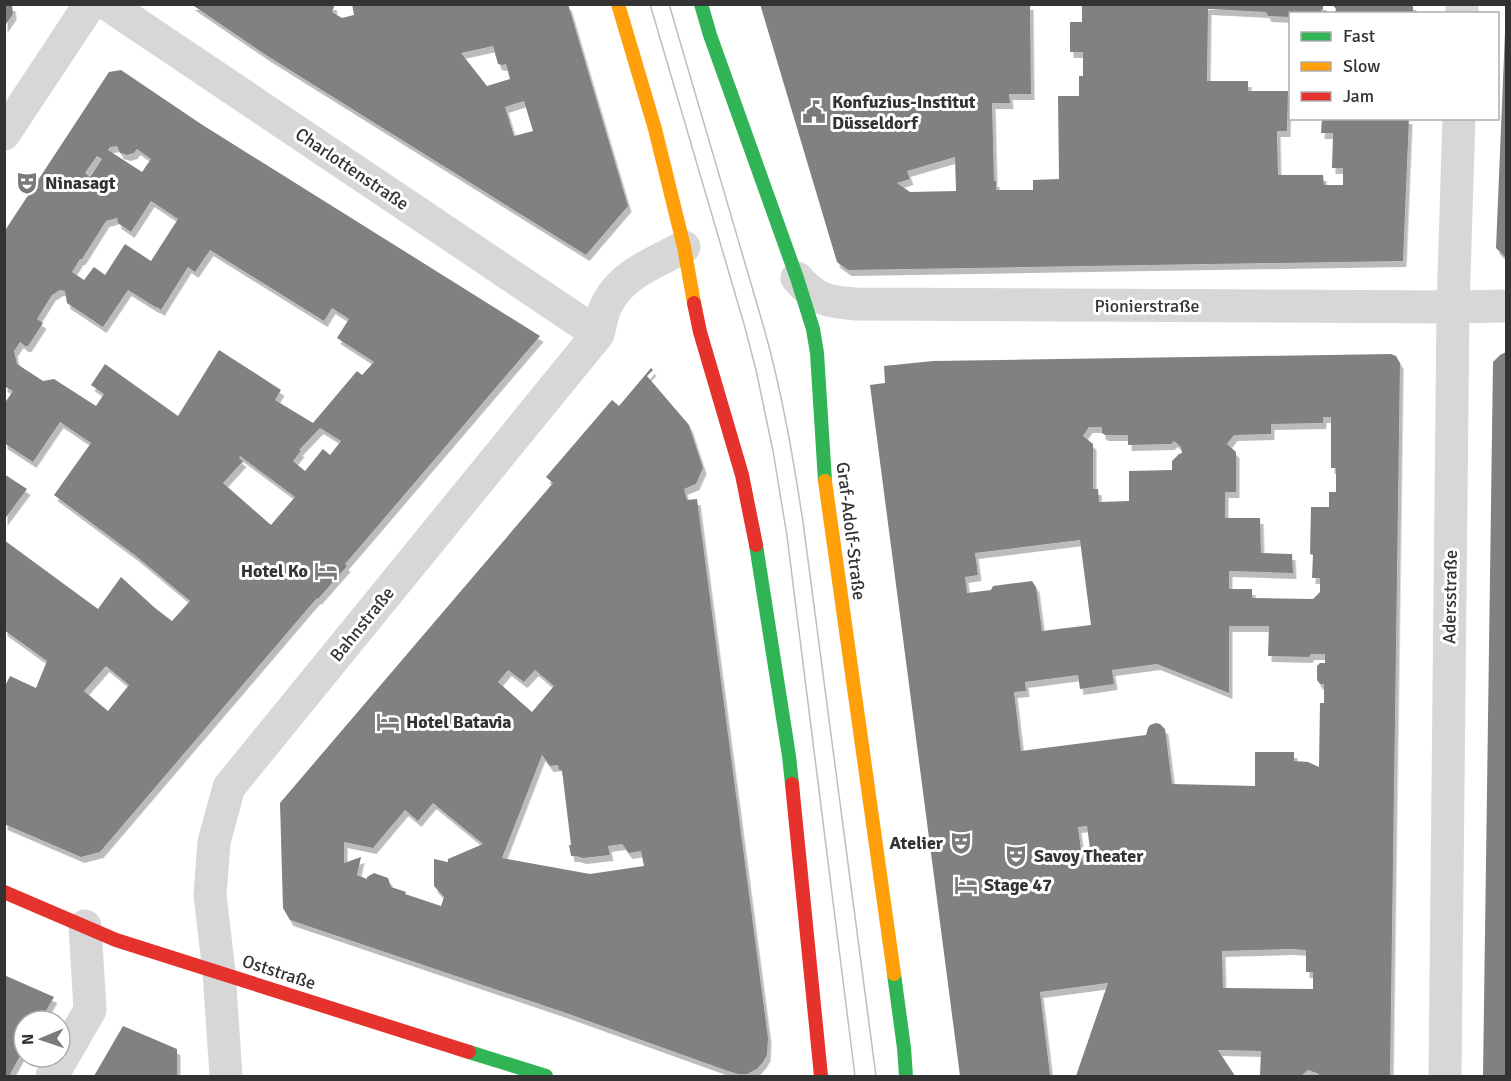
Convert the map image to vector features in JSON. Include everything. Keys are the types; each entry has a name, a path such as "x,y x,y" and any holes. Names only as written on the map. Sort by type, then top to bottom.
{"main road":[{"path":"618,4 655,129 684,247 700,332 742,475 757,548 789,756 821,1077"},
{"name":"Graf-Adolf-Straße","path":"701,4 813,330 817,353 824,471 904,1048 906,1077"},
{"name":"Oststraße","path":"4,892 116,940 546,1077"}],"street":[{"path":"4,134 90,4"},
{"name":"Charlottenstraße","path":"107,4 598,334"},
{"name":"Adersstraße","path":"1445,1077 1453,307 1459,120"},
{"name":"Bahnstraße","path":"226,1077 219,972 210,895 214,842 229,787 598,334 606,304 617,288 639,270 684,247"},
{"name":"Pionierstraße","path":"797,278 808,291 820,297 836,303 856,304 1506,306"},
{"path":"52,1077 90,1010 86,926"}],"building":[{"path":"191,4 333,4 332,12 342,18 354,15 352,4 568,4 628,206 586,255 269,57","holes":["493,46 498,64 506,64 510,79 487,86 461,53","524,101 533,131 514,136 505,107"]},
{"path":"760,4 1030,4 1031,94 1009,94 1010,103 992,103 996,190 1033,190 1033,180 1059,179 1058,96 1079,96 1079,76 1083,76 1083,52 1070,52 1070,22 1082,22 1082,4 1323,4 1320,12 1289,12 1289,17 1268,16 1266,12 1208,9 1207,81 1248,81 1248,91 1288,91 1287,131 1277,131 1278,175 1323,175 1324,185 1343,185 1343,168 1332,168 1333,133 1321,133 1322,120 1409,120 1403,261 848,270 837,262","holes":["955,157 956,191 910,192 897,183 910,179 907,171"]},
{"path":"1332,4 1413,4 1413,12 1335,12"},
{"path":"4,5 12,5 13,14 4,27"},
{"path":"1506,32 1506,258 1496,248"},
{"path":"121,70 201,124 540,336 345,564 347,566 310,606 100,852 81,857 4,824 4,688 10,676 36,688 47,661 4,630 4,540 98,609 121,577 172,621 190,601 136,556 54,495 91,443 60,422 33,462 4,443 4,404 13,391 4,386 4,232 109,72","holes":["117,146 120,153 127,155 134,153 137,149 151,159 142,172 108,150 110,147","97,156 102,159 90,177 85,173","151,201 178,219 151,261 125,244 105,275 94,267 84,280 72,272 106,221 117,218 118,223 131,232","210,250 324,321 332,308 349,319 337,338 374,362 362,375 357,371 313,423 275,400 281,390 219,350 178,416 105,364 91,385 104,394 96,406 54,379 43,381 17,364 14,351 20,342 28,346 43,323 37,319 52,295 60,290 65,291 67,303 103,327 128,290 161,310 188,267 195,272","320,428 341,441 330,455 323,449 305,471 293,461 301,451 299,450","240,456 295,497 271,525 223,483 243,461 239,458","106,666 129,685 108,711 84,691"]},
{"path":"1506,352 1506,1076 1483,1076 1493,362"},
{"path":"1391,354 1396,356 1400,363 1390,1076 1319,1076 1308,1070 1301,1076 1260,1076 1261,1051 1218,1050 1235,1076 1076,1076 1108,983 1040,992 1050,1075 960,1076 870,385 885,383 884,366 933,361","holes":["1323,417 1331,417 1331,468 1336,468 1336,492 1329,492 1329,507 1311,507 1312,578 1320,578 1320,592 1313,599 1252,598 1252,589 1229,589 1229,571 1293,573 1292,554 1261,553 1260,518 1225,518 1225,492 1236,492 1236,452 1227,444 1234,435 1271,434 1271,424 1323,423","1089,427 1102,427 1102,433 1105,435 1128,435 1128,445 1171,444 1174,441 1181,447 1182,453 1172,461 1172,470 1129,471 1129,501 1099,502 1098,489 1093,489 1093,444 1083,436","1080,540 1091,625 1042,631 1036,587 1032,581 993,586 991,590 967,593 965,577 978,575 975,553","1229,626 1269,626 1268,656 1309,657 1311,654 1325,654 1325,663 1317,666 1317,680 1320,684 1324,684 1324,703 1320,703 1319,767 1308,762 1294,761 1294,752 1255,752 1255,786 1172,784 1165,729 1156,723 1150,725 1146,735 1021,751 1014,692 1026,691 1025,682 1078,675 1080,689 1114,684 1112,670 1157,664 1229,693","1087,826 1092,864 1083,865 1078,827","1306,950 1306,972 1313,972 1313,989 1223,988 1222,951"]},
{"path":"651,368 653,370 647,376 689,425 703,468 696,484 684,489 687,500 697,499 768,1038 767,1055 763,1062 757,1069 747,1074 728,1071 566,1013 290,920 283,908 280,803 553,483 546,477 612,400 619,406","holes":["508,670 524,682 535,670 554,686 532,712 498,682","542,755 550,766 558,765 559,770 562,770 571,856 583,858 610,855 608,846 622,844 629,853 641,851 644,866 590,874 502,858","433,803 483,844 448,859 448,862 434,859 434,886 444,897 441,906 391,887 388,878 374,873 367,879 357,875 361,857 344,863 344,842 373,848 405,810 418,821"]},
{"path":"4,474 27,489 4,520"},
{"path":"4,975 54,997 47,1009 12,1009 13,1069 9,1076 4,1076"},
{"path":"123,1026 177,1049 177,1076 94,1076"}],"tram line":[{"path":"650,4 744,324 773,451 787,536 855,1076"},
{"path":"669,4 764,328 786,425 803,522 876,1076"}],"traffic: fast":[{"path":"701,4 813,329 817,353 825,481"},
{"path":"756,545 792,784"},
{"path":"894,974 906,1076"},
{"path":"469,1052 546,1076"}],"traffic: slow":[{"path":"618,4 655,129 684,247 694,303"},
{"path":"825,481 894,974"}],"traffic: jam":[{"path":"694,303 700,332 742,475 756,545"},
{"path":"792,784 821,1076"},
{"path":"4,892 116,940 469,1052"}],"place":[{"name":"Konfuzius-Institut Düsseldorf","path":"814,112"},
{"name":"Ninasagt","path":"27,183"},
{"name":"Hotel Ko","path":"326,571"},
{"name":"Hotel Batavia","path":"388,722"},
{"name":"Atelier","path":"961,843"},
{"name":"Savoy Theater","path":"1016,856"},
{"name":"Stage 47","path":"966,885"}]}
